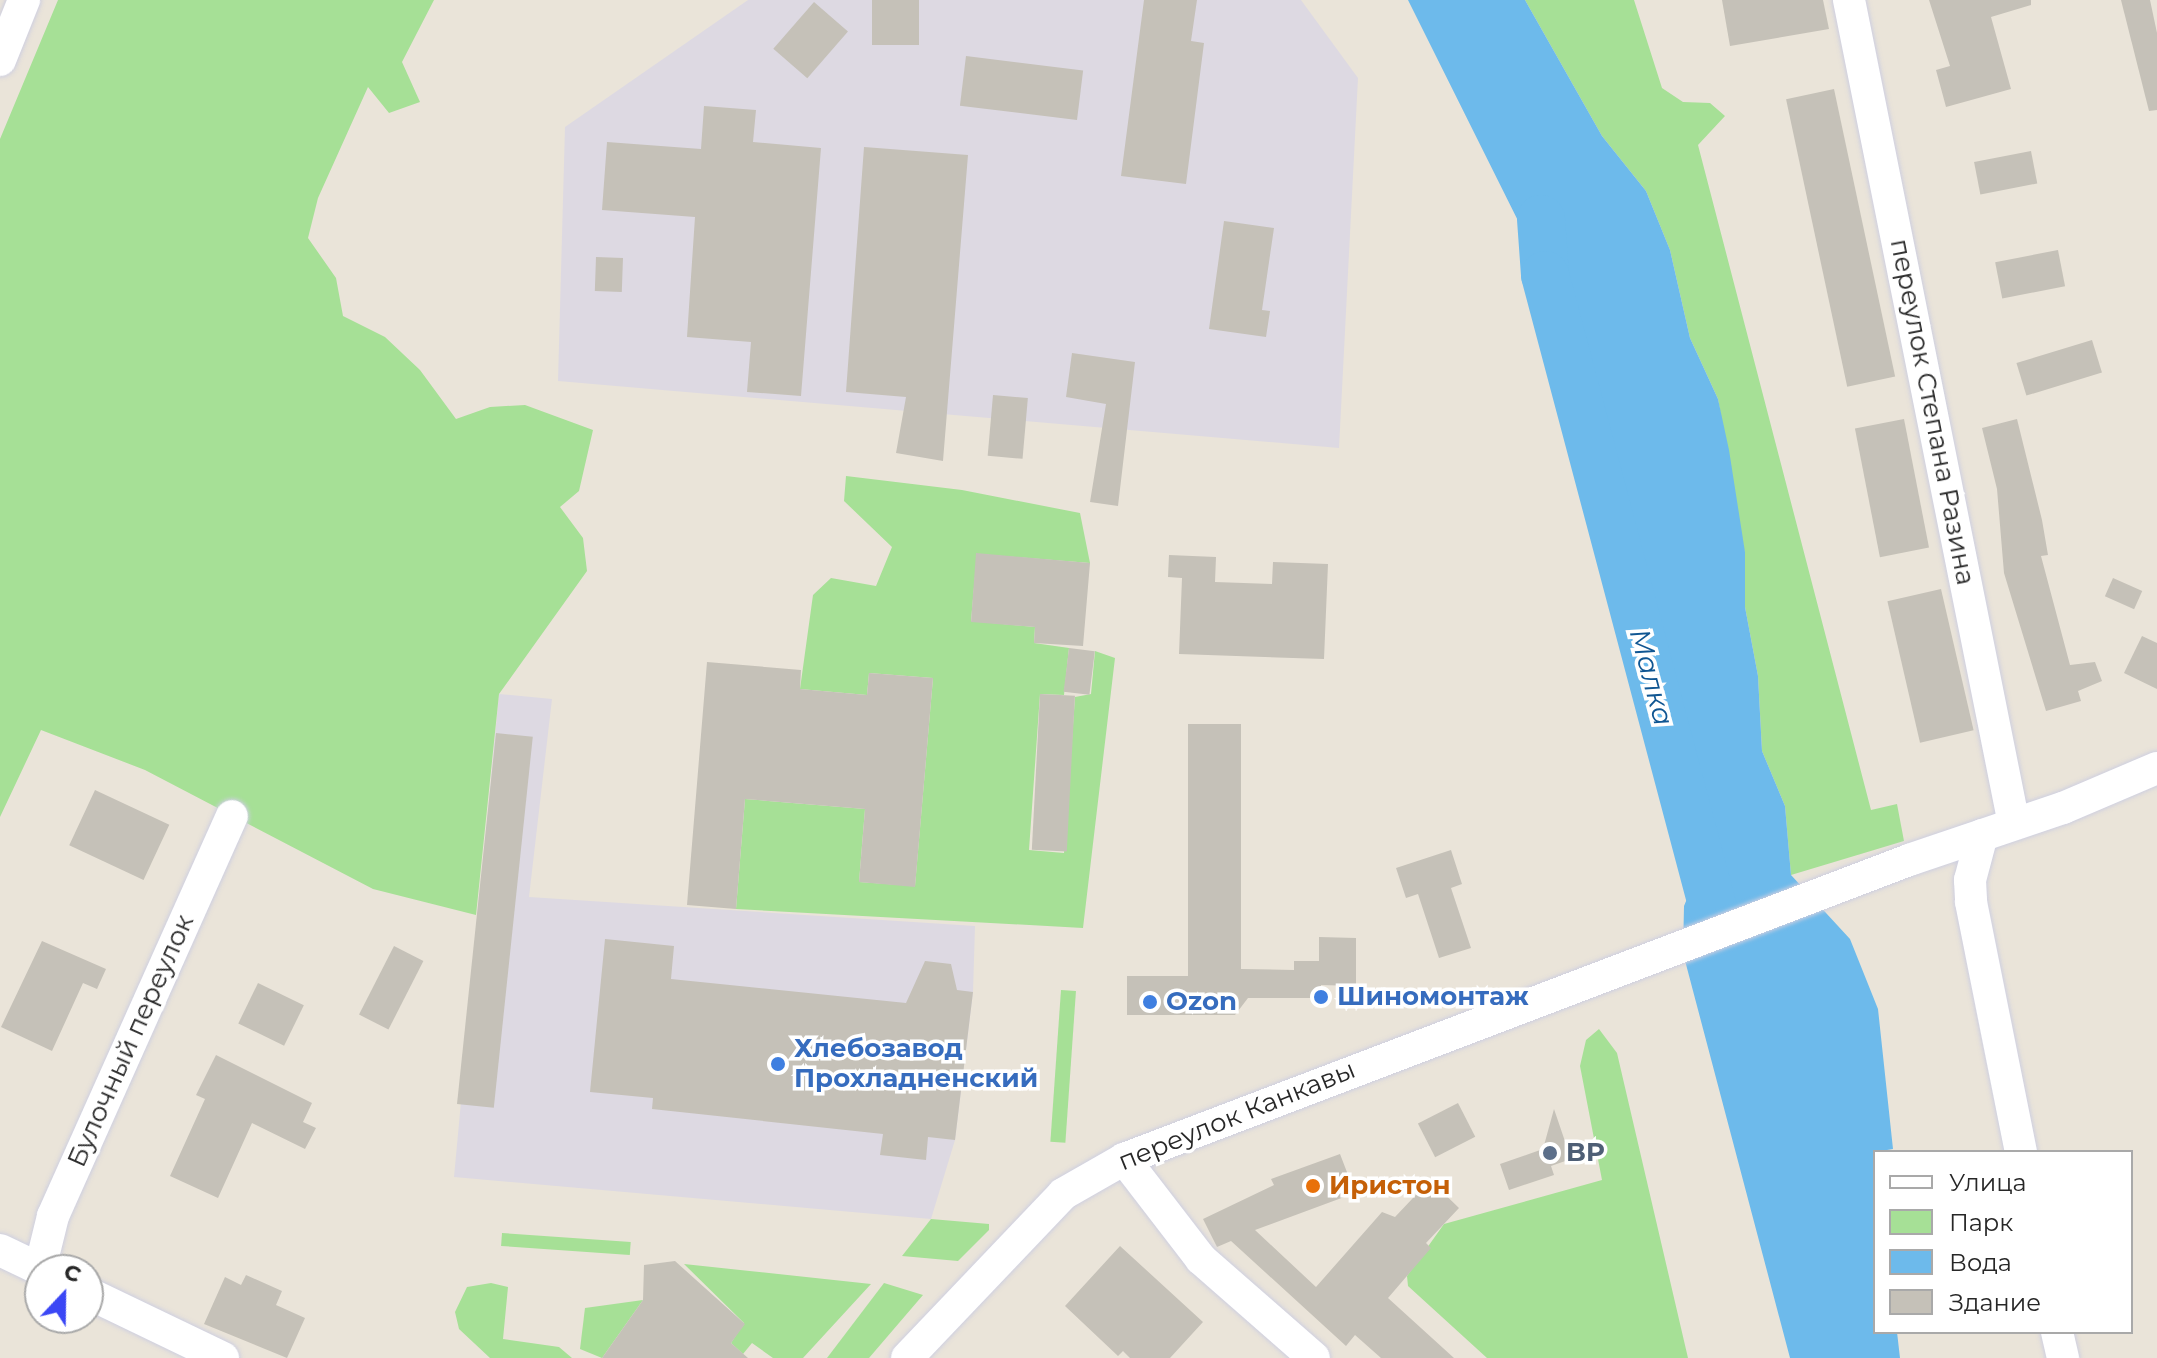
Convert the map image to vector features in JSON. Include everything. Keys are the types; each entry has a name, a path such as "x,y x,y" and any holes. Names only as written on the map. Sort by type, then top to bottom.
{"street":[{"path":"0,60 24,0"},
{"name":"переулок Степана Разина","path":"1849,0 2014,824"},
{"name":"переулок Канкавы","path":"907,1358 1063,1194 1124,1159 2157,768"},
{"name":"Булочный переулок","path":"45,1254 53,1216 232,816"},
{"path":"1982,835 1970,880 1971,902 2021,1150"},
{"path":"1124,1159 1201,1259 1314,1358"},
{"path":"0,1250 24,1262"},
{"path":"104,1301 223,1358"},
{"path":"2057,1334 2063,1358"}],"shaded area":[{"path":"748,0 1301,0 1358,78 1339,448 558,381 565,127"},
{"path":"499,694 552,699 529,897 975,926 973,992 955,1140 931,1219 454,1177"}],"green space":[{"path":"58,0 434,0 402,62 420,102 389,113 368,87 318,198 308,238 336,278 343,316 385,337 420,370 456,419 490,407 525,405 593,430 579,491 560,507 583,538 587,571 499,694 476,915 373,889 145,770 41,730 0,817 0,139"},
{"path":"1525,0 1634,0 1662,88 1683,102 1710,103 1725,116 1698,145 1871,810 1897,804 1904,841 1791,875 1785,806 1762,751 1758,676 1745,607 1745,555 1718,399 1690,338 1670,250 1646,191 1602,136"},
{"path":"846,476 962,490 1080,513 1090,563 977,554 971,621 1035,627 1034,643 1069,648 1064,695 1040,694 1029,850 1064,853 1075,697 1091,694 1095,651 1115,658 1083,928 736,909 745,799 865,809 859,882 915,886 933,678 869,673 867,695 800,689 813,595 831,578 876,586 892,547 844,501"},
{"path":"1061,990 1076,991 1065,1143 1050,1142"},
{"path":"1599,1029 1617,1053 1688,1358 1487,1358 1408,1286 1407,1276 1444,1224 1602,1180 1580,1066 1586,1040"},
{"path":"931,1219 989,1224 989,1230 958,1261 902,1256"},
{"path":"502,1233 631,1242 630,1255 501,1246"},
{"path":"684,1264 871,1284 803,1358 773,1358 752,1343 743,1354 731,1343 744,1323"},
{"path":"491,1283 508,1287 503,1339 559,1347 572,1358 490,1358 459,1329 455,1312 467,1287"},
{"path":"884,1283 923,1295 869,1358 827,1358"},
{"path":"643,1300 602,1358 580,1349 585,1308"}],"water":[{"path":"1408,0 1525,0 1602,136 1646,191 1670,250 1690,338 1718,399 1729,450 1745,552 1745,607 1758,676 1762,751 1785,806 1791,875 1850,939 1878,1009 1893,1149 1873,1150 1873,1334 1897,1334 1900,1358 1790,1358 1683,953 1684,906 1701,865 1545,275"}],"building":[{"path":"872,0 919,0 919,45 872,45"},
{"path":"1144,0 1197,0 1191,41 1204,43 1186,184 1121,176"},
{"path":"1722,0 1823,0 1829,29 1730,46"},
{"path":"1929,0 2031,0 2031,5 1991,17 2011,89 1946,107 1936,70 1950,66"},
{"path":"2121,0 2150,0 2157,33 2157,110 2149,111"},
{"path":"814,2 848,32 807,78 773,49"},
{"path":"966,56 1083,70 1077,120 960,106"},
{"path":"1834,89 1895,377 1847,387 1786,99"},
{"path":"704,106 756,110 753,142 821,148 801,396 747,392 751,342 687,337 695,217 602,210 607,142 701,149"},
{"path":"864,147 968,155 943,461 896,453 906,397 846,392"},
{"path":"2031,151 2037,183 1980,194 1974,162"},
{"path":"1224,221 1274,228 1262,310 1270,311 1266,337 1209,329"},
{"path":"2058,250 2065,286 2002,299 1995,262"},
{"path":"596,257 623,258 622,292 595,291"},
{"path":"2092,340 2102,373 2026,396 2016,363"},
{"path":"1072,353 1135,362 1118,506 1090,502 1106,404 1066,397"},
{"path":"993,395 1028,398 1023,459 988,456"},
{"path":"1904,419 1929,548 1880,557 1855,429"},
{"path":"2017,419 2042,520 2048,555 2041,556 2070,665 2095,662 2102,681 2078,691 2081,701 2046,711 2004,573 1997,489 1982,428"},
{"path":"976,553 1090,563 1083,646 1034,643 1035,627 971,622"},
{"path":"1169,555 1216,557 1215,582 1272,584 1273,562 1328,564 1324,659 1179,654 1182,578 1168,577"},
{"path":"2113,578 2142,591 2134,609 2105,596"},
{"path":"1941,589 1974,730 1920,743 1887,601"},
{"path":"2142,636 2157,643 2157,689 2124,673"},
{"path":"1069,648 1095,651 1089,695 1064,692"},
{"path":"707,662 801,670 800,689 867,695 869,673 933,678 915,887 859,882 865,809 745,799 736,909 687,905"},
{"path":"1040,694 1075,696 1067,852 1032,850"},
{"path":"1188,724 1241,724 1241,969 1294,970 1294,961 1319,961 1319,937 1356,938 1356,986 1321,985 1321,998 1248,998 1235,1015 1127,1015 1127,976 1188,976"},
{"path":"496,733 533,737 494,1108 457,1104"},
{"path":"95,790 169,825 144,880 69,845"},
{"path":"1451,850 1462,884 1451,888 1471,948 1439,958 1418,894 1406,898 1396,868"},
{"name":"Хлебозавод Прохладненский","path":"605,939 674,946 671,979 906,1003 925,961 951,964 957,990 973,992 955,1140 928,1137 926,1160 880,1155 883,1134 652,1109 653,1098 590,1092"},
{"path":"42,941 106,969 97,989 83,983 52,1051 1,1027"},
{"path":"394,946 423,961 388,1030 359,1015"},
{"path":"258,983 304,1005 284,1046 238,1023"},
{"path":"216,1055 312,1103 303,1122 316,1128 305,1149 252,1123 218,1198 170,1176 205,1099 196,1095"},
{"path":"1458,1103 1475,1137 1435,1157 1418,1123"},
{"name":"BP","path":"1554,1109 1571,1159 1551,1166 1554,1175 1509,1190 1500,1164 1543,1149"},
{"path":"1340,1154 1355,1193 1255,1230 1316,1287 1382,1212 1395,1217 1430,1180 1459,1208 1426,1243 1431,1248 1388,1298 1454,1358 1381,1358 1355,1335 1346,1346 1231,1241 1217,1247 1203,1219 1274,1185 1271,1179"},
{"path":"1120,1246 1203,1322 1170,1358 1130,1358 1123,1351 1118,1356 1065,1306"},
{"path":"675,1261 745,1324 731,1343 748,1358 602,1358 643,1300 644,1265"},
{"path":"246,1275 282,1291 276,1305 305,1318 287,1358 204,1324 225,1277 241,1285"}],"waterway":[{"name":"Малка","path":"1541,219 1545,275 1718,927"}],"place":[{"name":"Шиномонтаж","path":"1321,997"},
{"name":"Ozon","path":"1150,1002"},
{"name":"Хлебозавод Прохладненский","path":"778,1064"},
{"name":"BP","path":"1550,1153"},
{"name":"Иристон","path":"1313,1186"}]}
